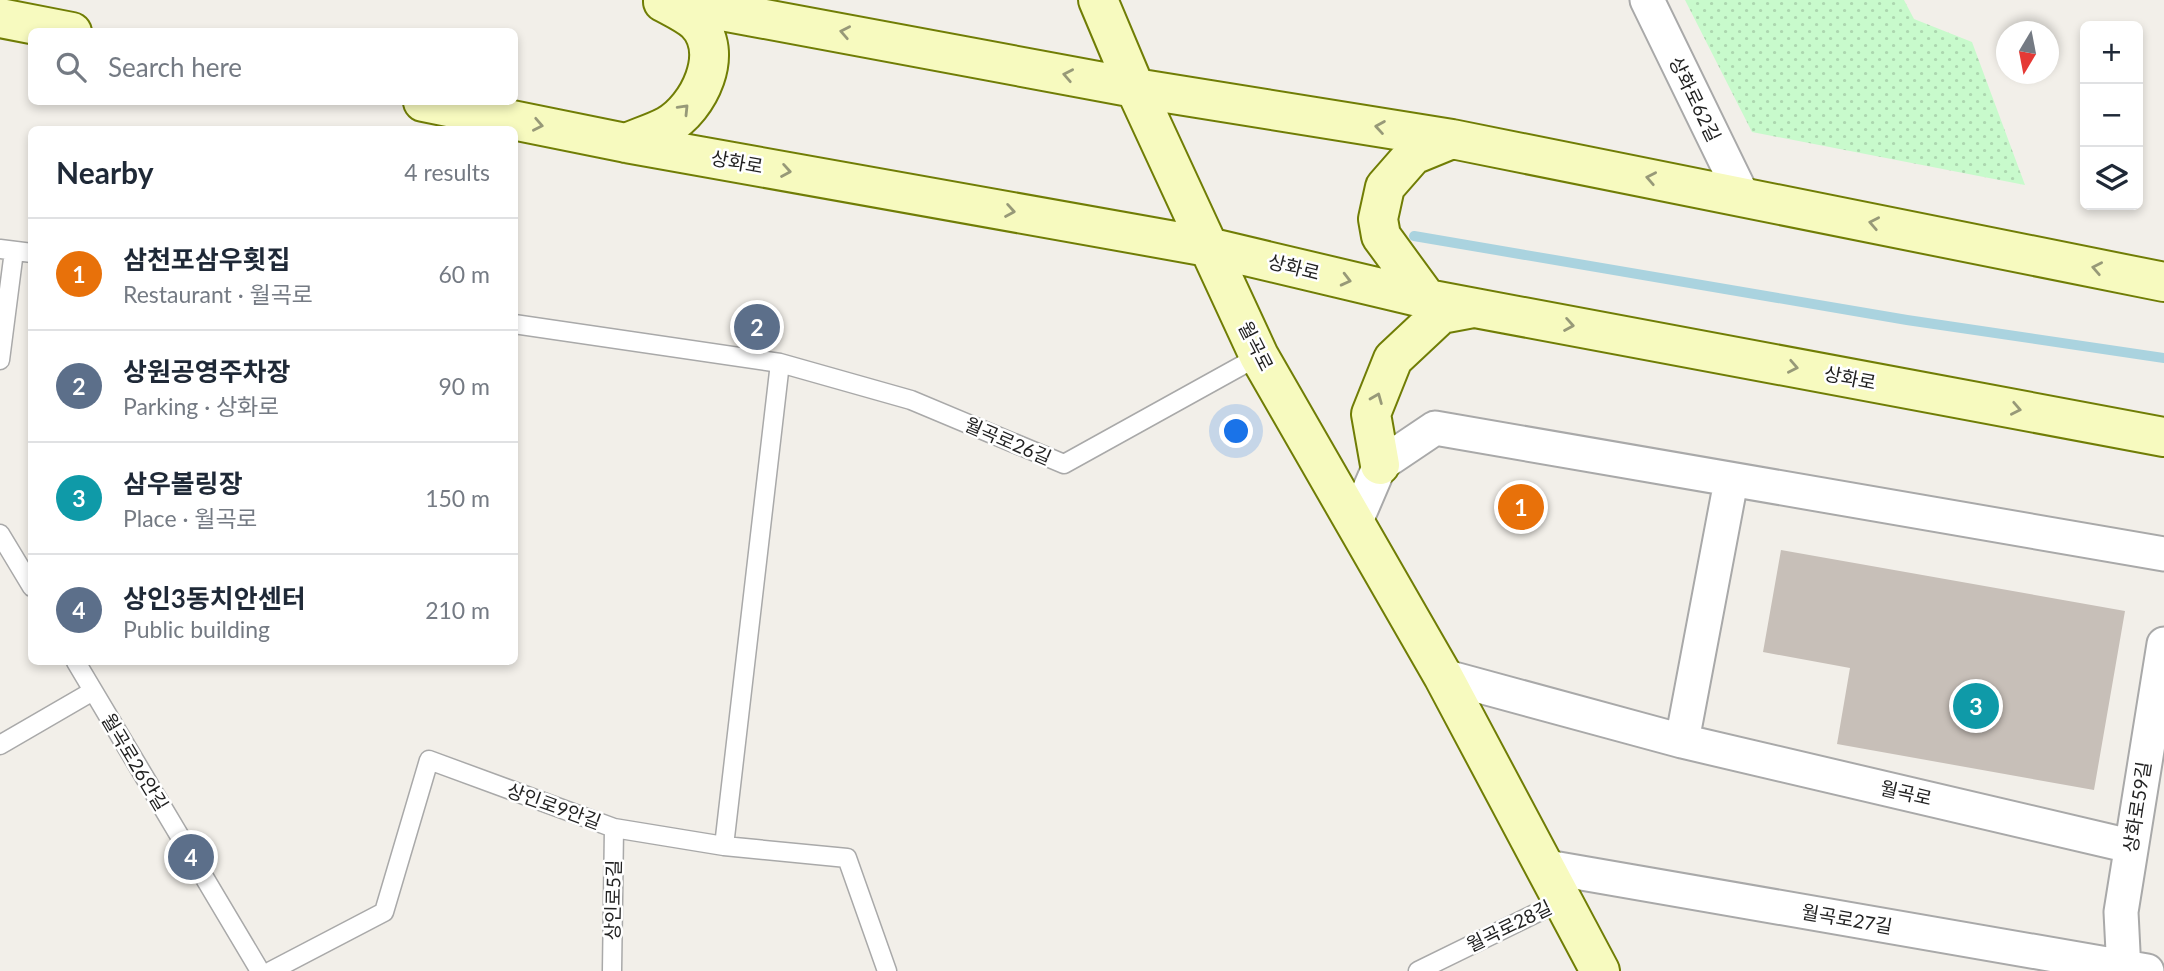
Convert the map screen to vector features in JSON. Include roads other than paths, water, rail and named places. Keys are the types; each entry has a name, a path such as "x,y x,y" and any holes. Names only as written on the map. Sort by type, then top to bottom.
{"main road":[{"path":"662,0 1135,88 1452,139 2164,282"},
{"path":"626,143 669,125 698,94 708,74 708,43 697,23 662,0"},
{"name":"월곡로","path":"1098,0 1135,88 1259,356 1443,676 1600,971"},
{"path":"0,18 51,28"},
{"name":"상화로","path":"438,105 626,143 1208,247 1427,299 2164,437"},
{"path":"1427,299 1386,244 1378,219 1385,187 1413,155 1452,139"},
{"path":"1380,465 1371,414 1393,359 1441,314 1473,308"}],"street":[{"name":"상화로62길","path":"1647,0 1744,197"},
{"path":"1356,521 1380,465 1435,428 2164,554"},
{"path":"1682,741 1731,481"},
{"name":"상화로59길","path":"2131,970 2121,912 2164,644"},
{"name":"월곡로","path":"1443,676 1682,741 2130,846"},
{"name":"월곡로27길","path":"1555,883 2131,970"}],"lane":[{"path":"0,360 15,251"},
{"name":"월곡로26길","path":"518,325 780,363 911,400 1064,464 1259,356"},
{"path":"724,846 780,363"},
{"path":"0,534 28,580"},
{"name":"월곡로26안길","path":"78,665 260,971"},
{"path":"0,745 93,691"},
{"name":"상인로9안길","path":"271,971 384,912 429,760 614,828 724,846 847,858 887,971"},
{"name":"상인로5길","path":"612,971 614,828"},
{"name":"월곡로28길","path":"1418,971 1555,883"}],"waterway":[{"path":"1414,236 1907,320 2164,358"}],"place":[{"name":"상원공영주차장","path":"757,327"},
{"name":"삼천포삼우횟집","path":"1521,507"},
{"name":"삼우볼링장","path":"1976,706"},
{"name":"상인3동치안센터","path":"191,857"}]}
